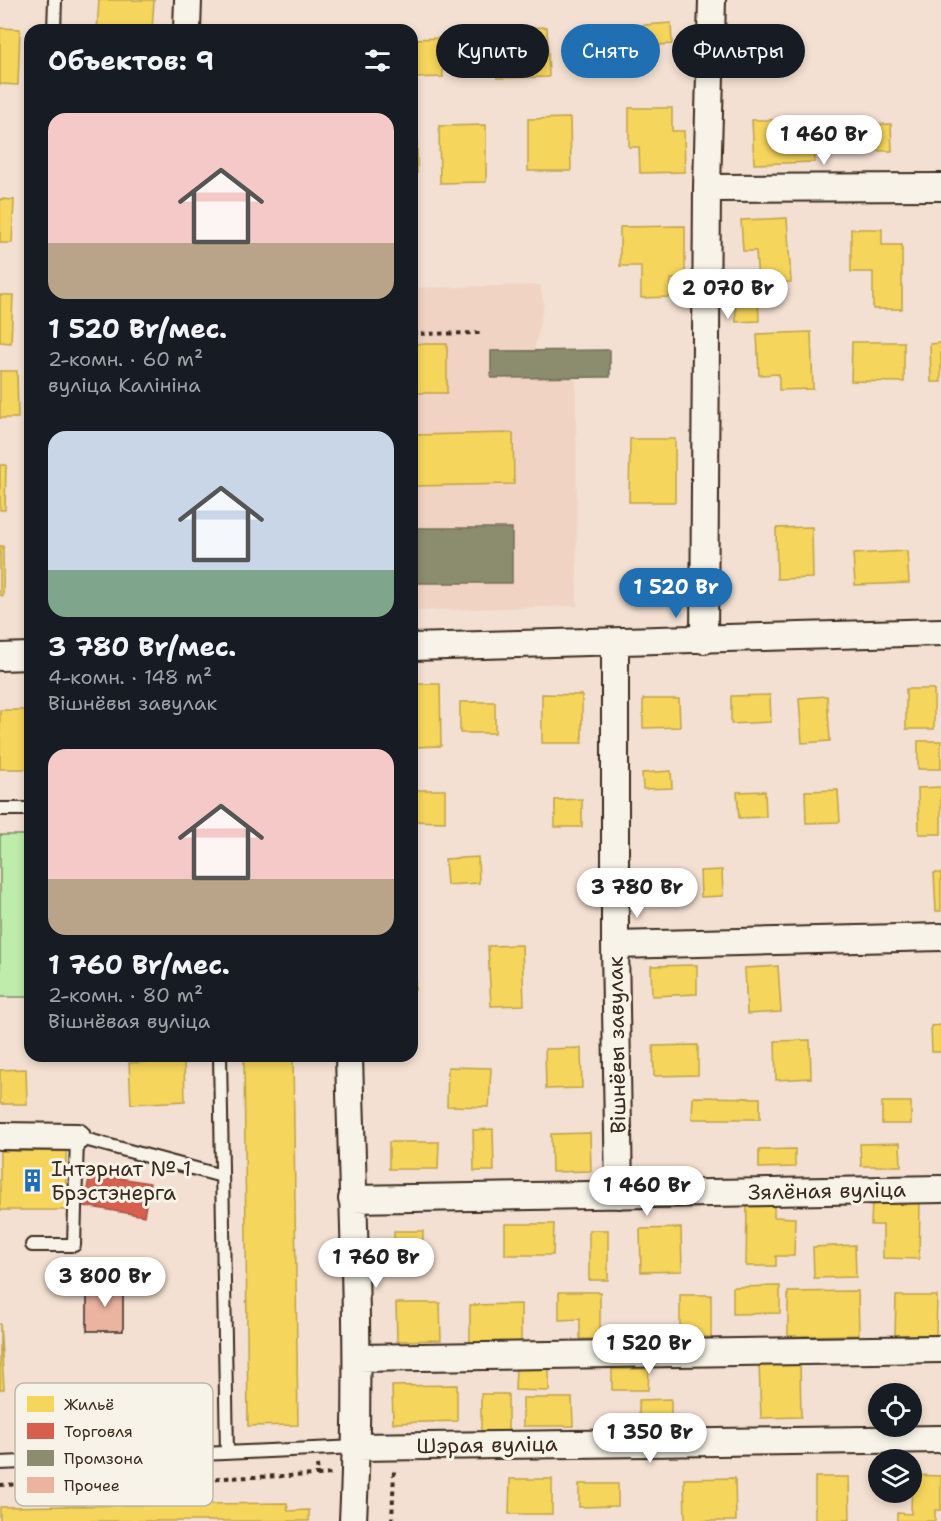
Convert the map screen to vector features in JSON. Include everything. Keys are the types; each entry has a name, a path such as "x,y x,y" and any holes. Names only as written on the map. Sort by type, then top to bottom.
{"street":[{"path":"187,24 188,0"},
{"path":"704,640 707,188 712,0"},
{"path":"707,188 941,187"},
{"path":"418,647 941,632"},
{"name":"Вішнёвы завулак","path":"615,643 615,945 619,1195"},
{"path":"0,657 24,657"},
{"path":"615,945 941,937"},
{"path":"349,1062 357,1358 357,1448 353,1521"},
{"path":"0,1136 77,1137"},
{"name":"Зялёная вуліца","path":"352,1199 941,1189"},
{"path":"357,1358 941,1348"},
{"name":"Шэрая вуліца","path":"357,1448 396,1445 941,1439"}],"lane":[{"path":"54,24 55,0"},
{"path":"0,809 24,809"},
{"path":"220,1062 227,1453"},
{"path":"32,1245 74,1245 77,1137 222,1176"},
{"path":"213,1454 357,1448"},
{"path":"0,1463 15,1462"}],"path":[{"path":"418,334 484,333"},
{"path":"392,1521 396,1445"},
{"path":"213,1478 318,1475"},
{"path":"0,1485 15,1485"}],"shaded area":[{"path":"540,285 544,304 534,352 576,381 577,606 418,611 418,288"}],"green space":[{"path":"0,835 24,835 24,997 0,997"}],"building: Жильё":[{"path":"99,0 154,0 152,24 97,24"},
{"path":"671,23 672,44 660,45 660,24 658,24"},
{"path":"0,28 20,29 18,85 0,84"},
{"path":"436,38 436,77 418,78 418,39"},
{"path":"629,108 672,108 672,131 684,131 685,172 640,173 639,147 629,147"},
{"path":"570,118 571,171 528,171 528,119"},
{"path":"752,120 776,120 777,129 793,129 793,140 814,139 815,162 754,164"},
{"path":"891,124 892,151 856,151 855,125"},
{"path":"486,125 486,182 440,183 439,126"},
{"path":"0,199 14,200 12,243 0,243"},
{"path":"787,218 791,282 758,284 756,251 743,251 741,220"},
{"path":"685,226 685,278 671,279 671,297 641,298 641,266 620,266 620,227"},
{"path":"851,229 882,229 882,245 902,245 902,309 873,309 873,272 851,272"},
{"path":"758,294 759,321 736,322 735,295"},
{"path":"0,295 13,295 11,343 0,342"},
{"path":"811,332 813,389 779,390 779,374 759,375 757,334"},
{"path":"852,342 904,342 904,382 851,381"},
{"path":"941,343 941,382 931,382 930,344"},
{"path":"418,344 447,344 447,393 418,393"},
{"path":"0,371 17,371 18,418 0,418"},
{"path":"513,433 514,484 418,486 418,435"},
{"path":"630,439 675,439 675,502 629,502"},
{"path":"0,465 6,465 5,510 0,510"},
{"path":"812,527 813,578 777,579 776,528"},
{"path":"0,546 3,546 3,596 0,595"},
{"path":"907,551 909,583 855,585 853,554"},
{"path":"418,684 440,684 441,746 418,747"},
{"path":"906,689 934,689 934,729 906,729"},
{"path":"542,694 582,695 582,743 542,743"},
{"path":"770,695 771,722 731,724 731,696"},
{"path":"827,696 830,741 802,743 799,698"},
{"path":"643,699 679,699 680,727 643,728"},
{"path":"460,702 495,702 495,733 460,733"},
{"path":"0,710 24,710 24,769 0,769"},
{"path":"918,741 941,741 941,769 918,769"},
{"path":"671,771 672,788 643,789 642,773"},
{"path":"941,787 941,834 919,834 918,788"},
{"path":"418,790 445,790 445,822 418,821"},
{"path":"838,790 840,822 806,823 805,791"},
{"path":"765,791 766,817 739,818 737,792"},
{"path":"582,799 582,827 555,827 555,800"},
{"path":"478,857 479,883 447,885 445,859"},
{"path":"722,870 723,896 701,897 700,871"},
{"path":"934,873 941,873 941,911 936,911"},
{"path":"522,945 524,1005 491,1006 488,946"},
{"path":"697,965 697,994 652,996 651,966"},
{"path":"778,966 781,1012 747,1014 745,968"},
{"path":"941,1025 941,1052 932,1052 931,1026"},
{"path":"810,1040 811,1078 776,1080 775,1041"},
{"path":"698,1045 698,1075 654,1076 653,1046"},
{"path":"581,1048 582,1088 546,1089 545,1049"},
{"path":"184,1062 185,1101 131,1104 129,1063"},
{"path":"244,1062 293,1062 298,1425 248,1426"},
{"path":"448,1067 491,1068 489,1107 447,1106"},
{"path":"26,1069 27,1104 0,1104 0,1070"},
{"path":"693,1097 760,1098 760,1119 692,1119"},
{"path":"882,1102 911,1102 911,1124 882,1124"},
{"path":"493,1129 494,1171 474,1171 473,1130"},
{"path":"590,1133 591,1171 552,1172 551,1134"},
{"path":"389,1142 439,1142 438,1169 389,1169"},
{"path":"900,1143 901,1166 861,1166 860,1144"},
{"path":"795,1149 795,1167 759,1168 759,1150"},
{"name":"Інтэрнат № 1 Брэстэнерга","path":"0,1151 66,1151 66,1210 0,1210"},
{"path":"872,1201 920,1202 919,1259 883,1258 883,1225 871,1225"},
{"path":"747,1205 774,1205 774,1217 795,1218 794,1256 776,1256 776,1266 746,1266"},
{"path":"505,1224 554,1224 553,1255 505,1255"},
{"path":"681,1228 682,1271 641,1272 640,1229"},
{"path":"589,1230 608,1230 608,1280 589,1280"},
{"path":"394,1231 423,1231 422,1273 394,1272"},
{"path":"855,1245 856,1277 814,1278 813,1247"},
{"path":"780,1286 780,1313 733,1314 733,1287"},
{"path":"858,1291 859,1335 788,1336 788,1292"},
{"path":"559,1292 600,1292 600,1339 580,1339 580,1319 559,1320"},
{"path":"680,1295 711,1295 711,1337 680,1337"},
{"path":"896,1296 937,1296 936,1335 895,1335"},
{"path":"396,1303 440,1303 441,1340 397,1341"},
{"path":"521,1304 521,1346 470,1346 470,1305"},
{"path":"0,1323 4,1389 0,1389"},
{"path":"800,1363 801,1417 761,1418 759,1364"},
{"path":"549,1367 549,1391 515,1390 516,1368"},
{"path":"612,1369 649,1369 648,1390 612,1390"},
{"path":"457,1385 457,1421 393,1423 392,1386"},
{"path":"481,1394 508,1394 508,1431 481,1431"},
{"path":"523,1398 572,1398 573,1426 523,1426"},
{"path":"671,1399 671,1426 639,1427 639,1400"},
{"path":"922,1475 941,1476 941,1510 935,1510 935,1521 897,1521 897,1513 911,1514 911,1503 922,1503"},
{"path":"815,1477 849,1477 850,1520 815,1520"},
{"path":"735,1478 736,1521 685,1521 684,1479"},
{"path":"510,1479 552,1479 552,1514 509,1514"},
{"path":"579,1484 618,1484 618,1506 579,1507"},
{"path":"287,1503 288,1511 309,1510 309,1521 0,1521 0,1507 213,1506 213,1504"}],"building: Торговля":[{"path":"90,1173 150,1183 144,1216 84,1206"}],"building: Промзона":[{"path":"610,350 610,377 491,378 491,351"},
{"path":"418,528 512,528 512,583 418,583"}],"building: Прочее":[{"path":"123,1285 123,1331 87,1331 87,1286"}],"place":[{"name":"Інтэрнат № 1 Брэстэнерга","path":"33,1181"}]}
